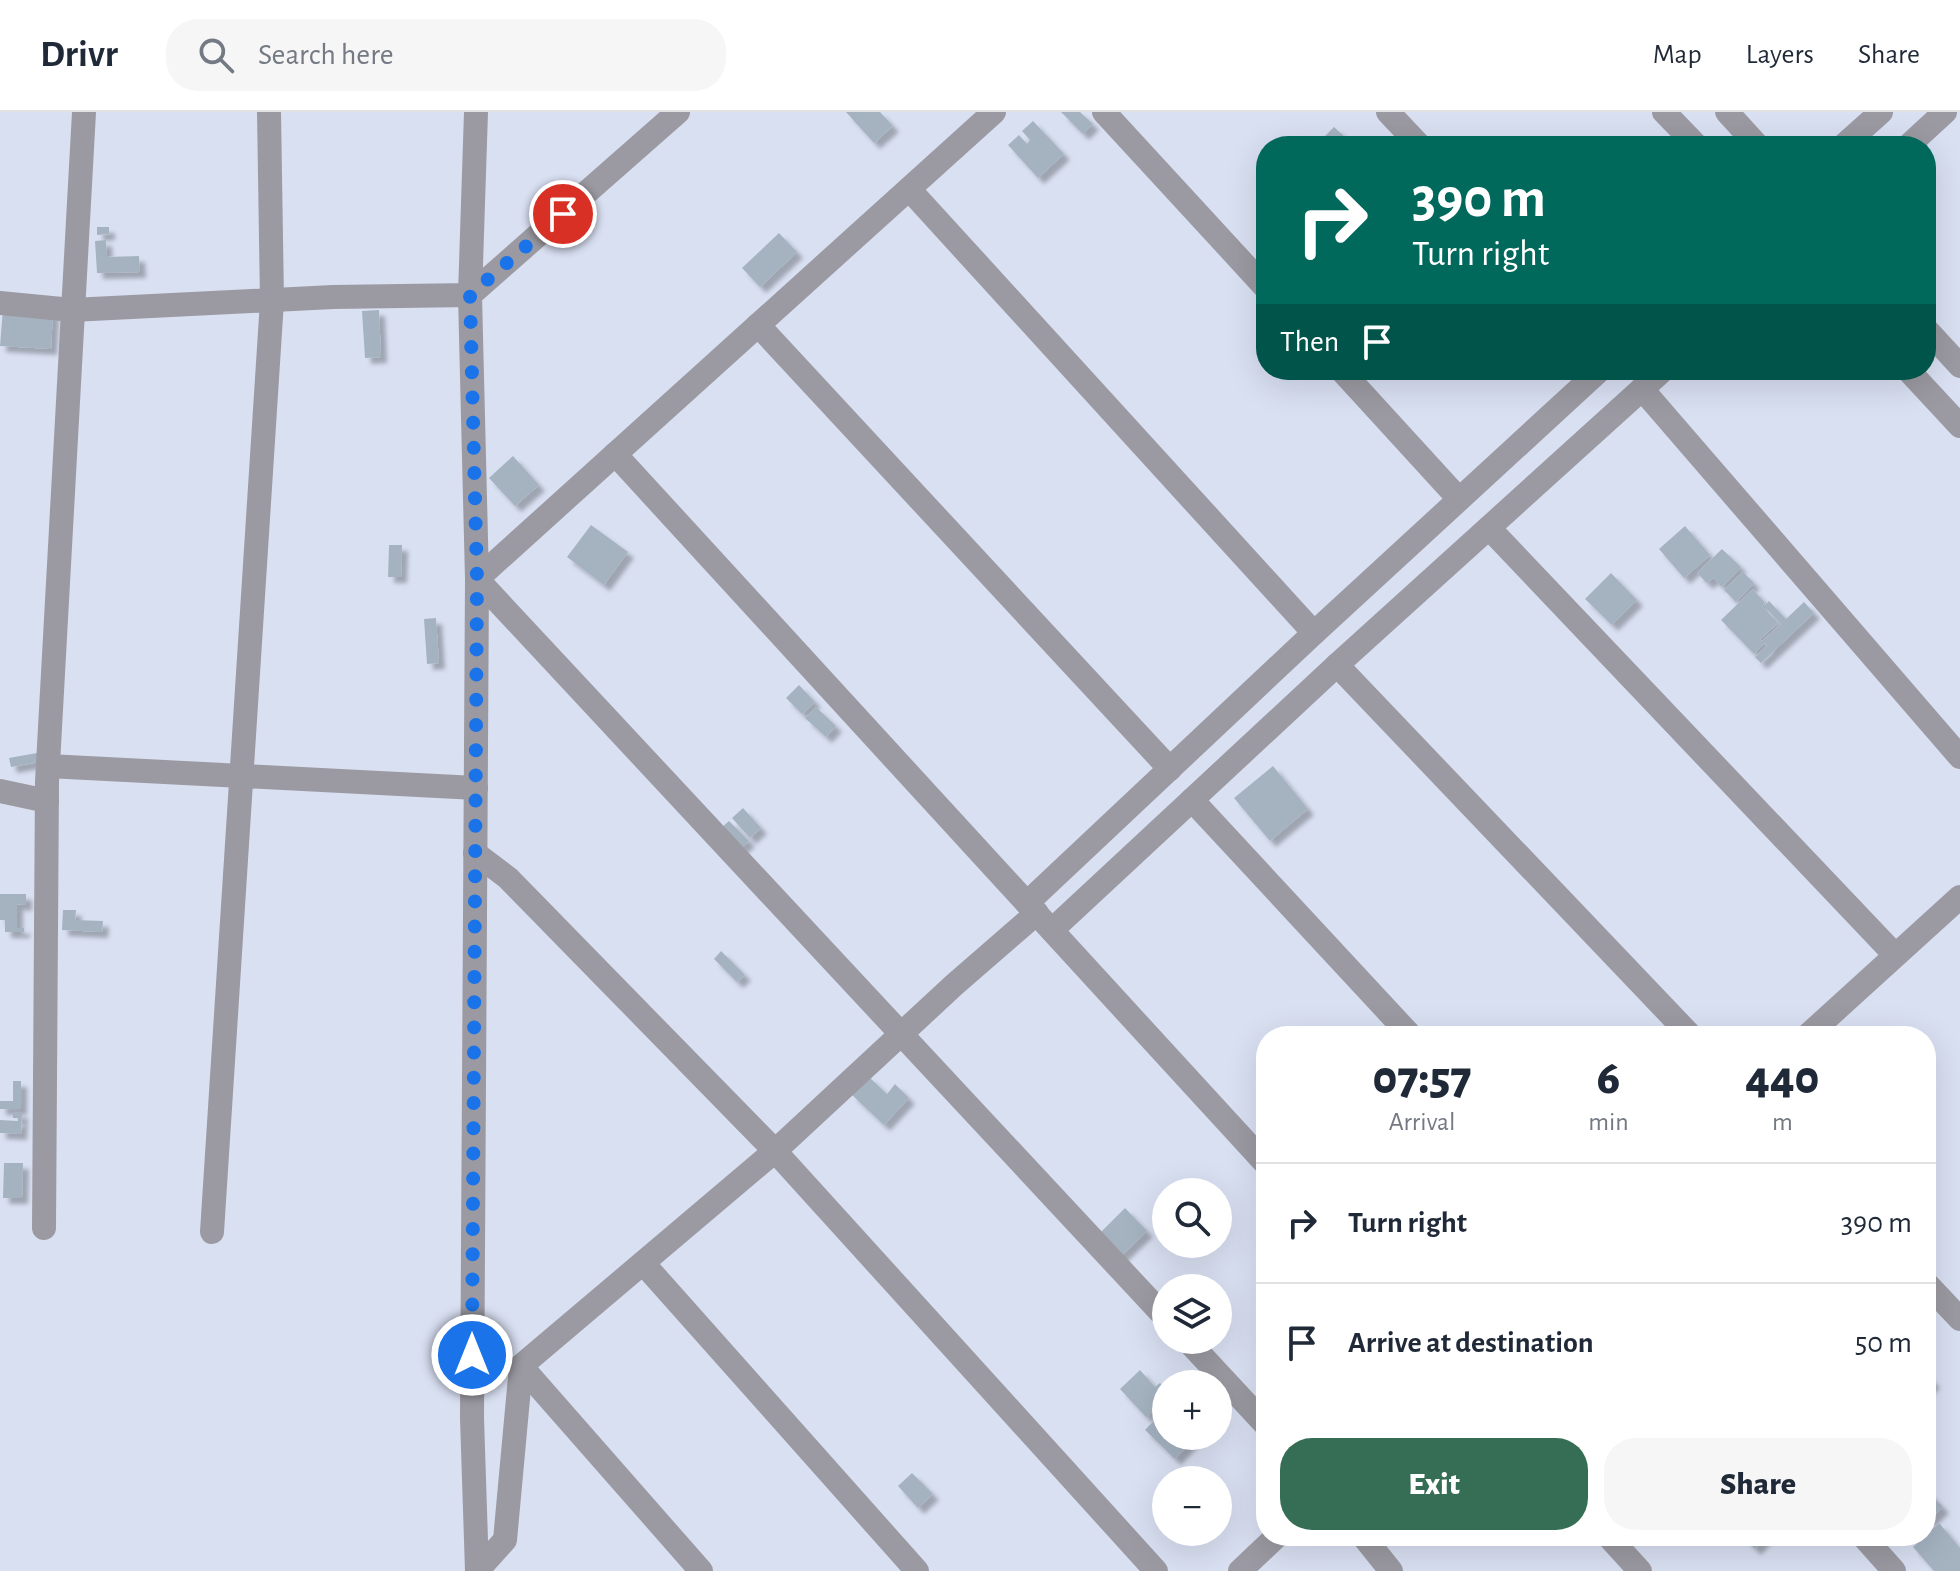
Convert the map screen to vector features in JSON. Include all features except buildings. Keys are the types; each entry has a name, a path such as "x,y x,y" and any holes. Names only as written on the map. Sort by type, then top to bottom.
{"street":[{"path":"44,1228 48,766 84,112"},
{"path":"212,1232 272,301 269,112"},
{"path":"476,112 470,295 477,579 472,1418 477,1571 505,1540 521,1366 775,1151 901,1034 1039,915 1192,800 1652,380"},
{"path":"0,303 72,310 333,297 470,295 678,112"},
{"path":"477,579 994,112"},
{"path":"1104,112 1256,277"},
{"path":"1388,112 1411,136"},
{"path":"1664,112 1687,136"},
{"path":"1727,112 1749,136"},
{"path":"1854,136 1881,112"},
{"path":"1919,136 1945,112"},
{"path":"909,189 1314,633"},
{"path":"758,325 1170,769"},
{"path":"1936,340 1960,366"},
{"path":"1350,380 1459,499"},
{"path":"1039,915 1170,769 1589,380"},
{"path":"1917,380 1960,426"},
{"path":"1642,389 1960,757"},
{"path":"615,454 1256,1153"},
{"path":"1489,528 1895,955"},
{"path":"477,579 1152,1303"},
{"path":"1337,665 1681,1026"},
{"path":"48,766 476,788"},
{"path":"0,791 47,801"},
{"path":"1192,800 1402,1026"},
{"path":"475,853 508,878 775,1151 1156,1571"},
{"path":"1818,1026 1960,897"},
{"path":"643,1263 917,1571"},
{"path":"1936,1294 1960,1319"},
{"path":"1200,1354 1256,1414"},
{"path":"521,1366 701,1571"},
{"path":"1240,1571 1266,1546"},
{"path":"1371,1546 1391,1571"},
{"path":"1617,1546 1640,1571"},
{"path":"1872,1546 1894,1571"}],"route":[{"path":"472,1355 477,579 470,295 563,214"}]}
